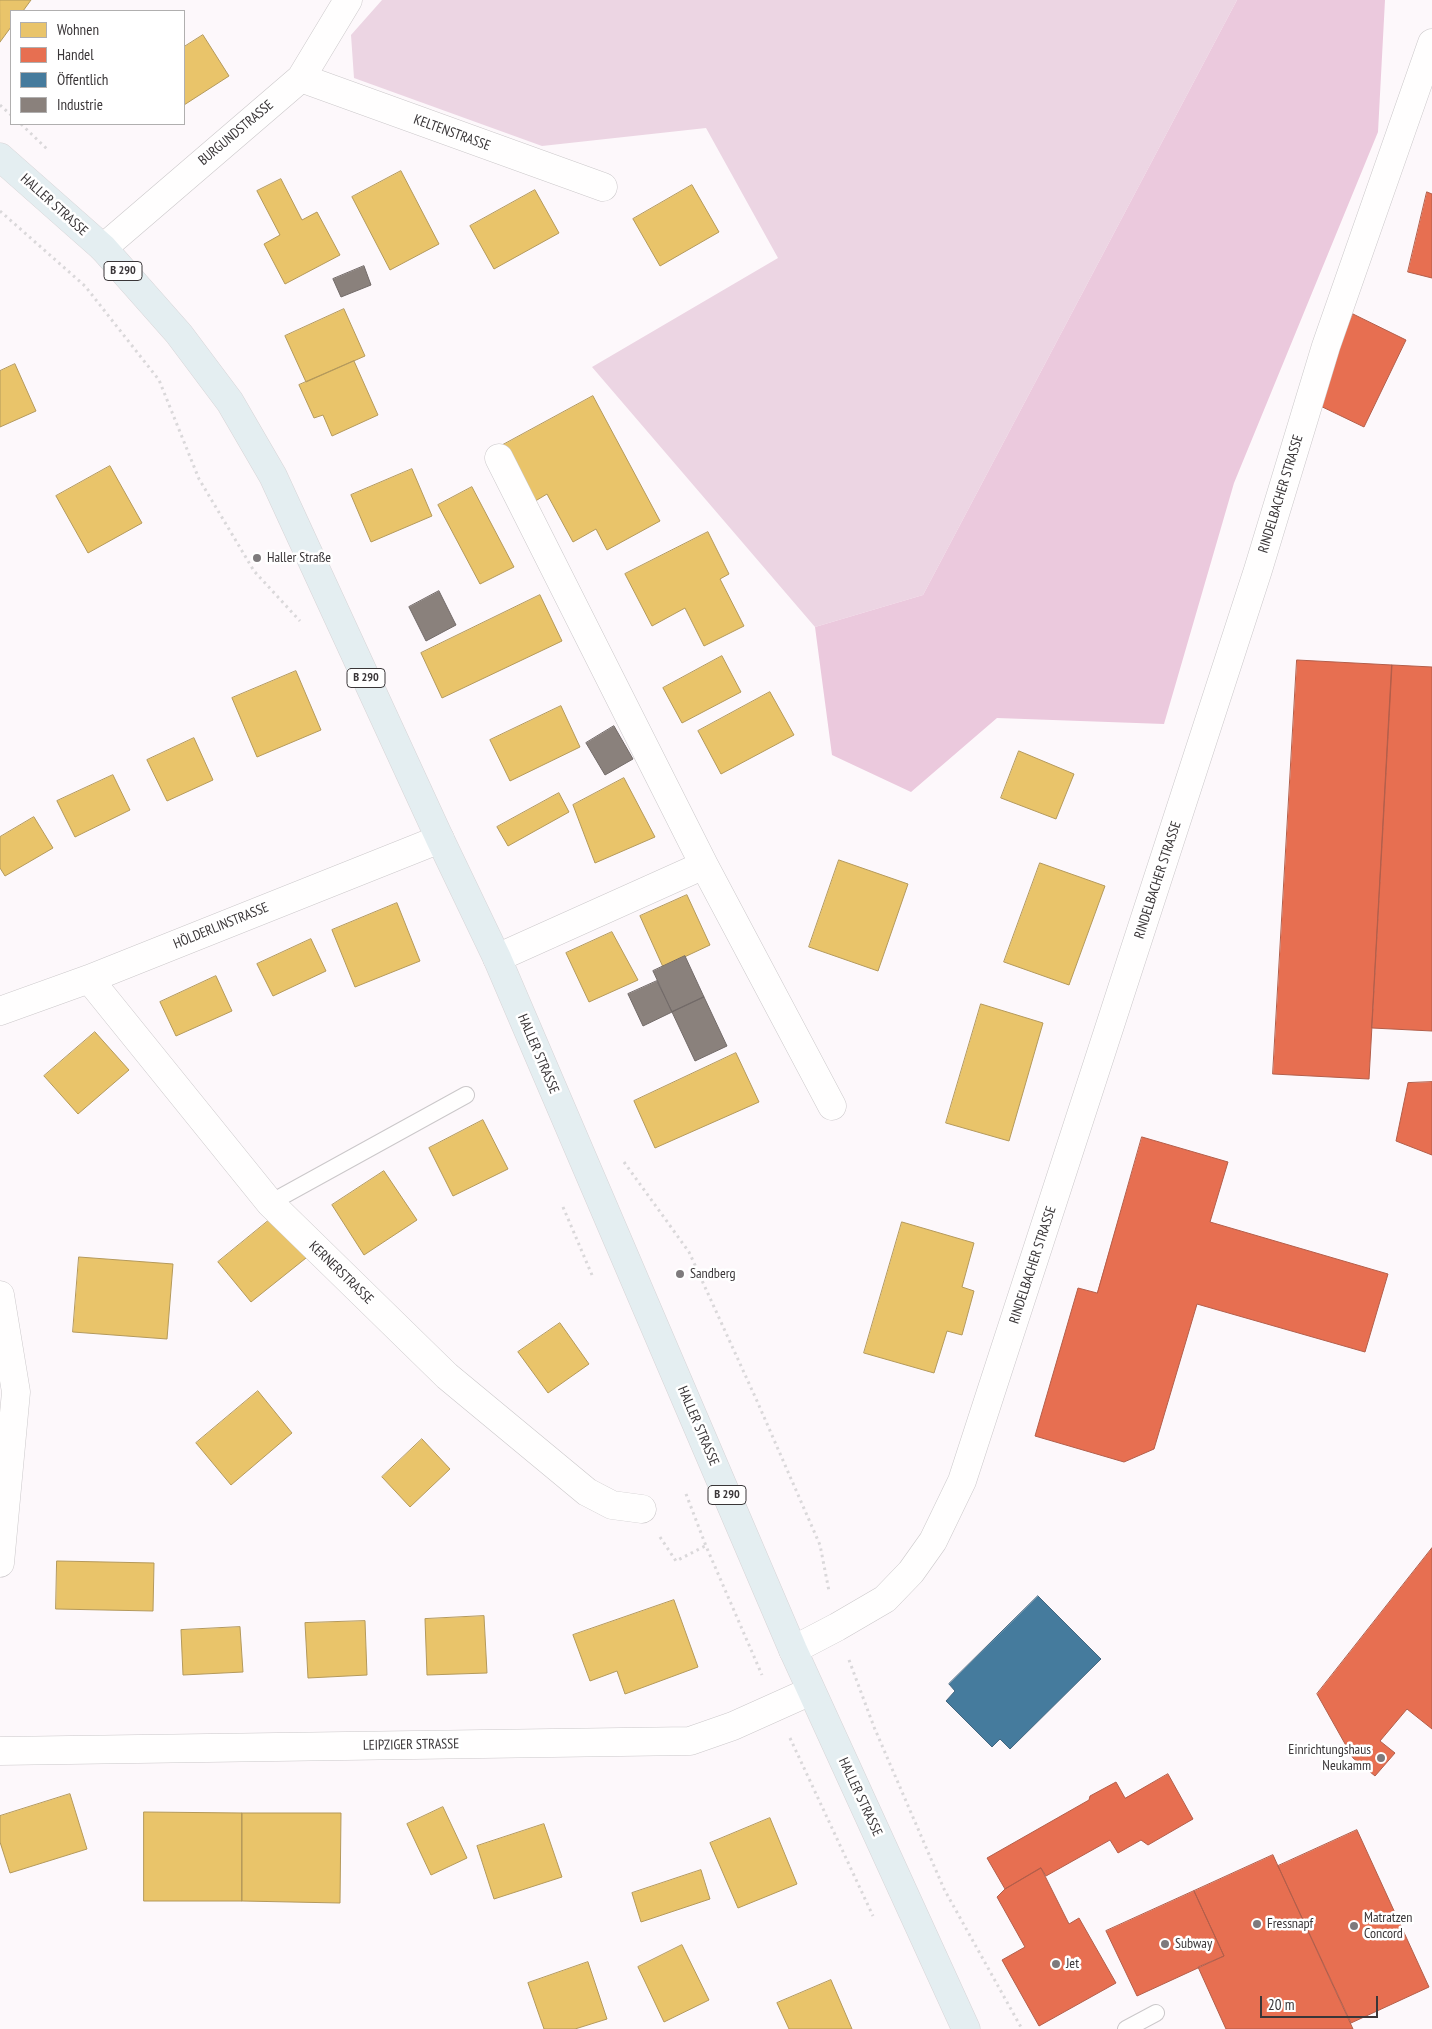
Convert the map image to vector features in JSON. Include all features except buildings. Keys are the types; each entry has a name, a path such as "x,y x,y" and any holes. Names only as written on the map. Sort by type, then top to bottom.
{"main road":[{"name":"HALLER STRASSE","path":"0,157 103,248 179,334 230,402 273,476 440,839 497,958 793,1650 966,2029"}],"street":[{"name":"BURGUNDSTRASSE","path":"103,248 301,78 348,0"},
{"name":"RINDELBACHER STRASSE","path":"793,1650 837,1627 885,1598 912,1572 934,1541 962,1481 1255,579 1326,346 1432,43"},
{"name":"KELTENSTRASSE","path":"301,78 604,187"},
{"path":"499,458 704,865 832,1106"},
{"name":"HÖLDERLINSTRASSE","path":"0,1011 89,979 440,839"},
{"path":"497,958 704,865"},
{"name":"KERNERSTRASSE","path":"89,979 270,1204 447,1376 587,1492 612,1505 642,1509"},
{"path":"0,1294 16,1392 0,1563"},
{"name":"LEIPZIGER STRASSE","path":"0,1751 690,1741 733,1726 811,1691"}],"lane":[{"path":"270,1204 466,1095"},
{"path":"1126,2029 1156,2013"}],"path":[{"path":"0,105 10,114"},
{"path":"0,212 84,286 159,380 204,488 254,571 301,622"},
{"path":"562,1205 593,1278"},
{"path":"682,1485 706,1546 776,1707 876,1921"},
{"path":"666,1546 676,1560 692,1553"},
{"path":"837,1627 874,1727 944,1890 1022,2029"}],"shaded area":[{"path":"382,0 1237,0 923,595 815,627 592,367 778,258 706,128 542,146 354,78 351,35"},
{"path":"1237,0 1385,0 1378,132 1234,483 1164,724 997,718 911,792 832,755 815,627 923,595"}],"place":[{"name":"Haller Straße","path":"257,558"},
{"name":"Sandberg","path":"680,1274"},
{"name":"Einrichtungshaus Neukamm","path":"1381,1758"},
{"name":"Fressnapf","path":"1257,1924"},
{"name":"Matratzen Concord","path":"1354,1926"},
{"name":"Subway","path":"1165,1944"},
{"name":"Jet","path":"1056,1964"}]}
